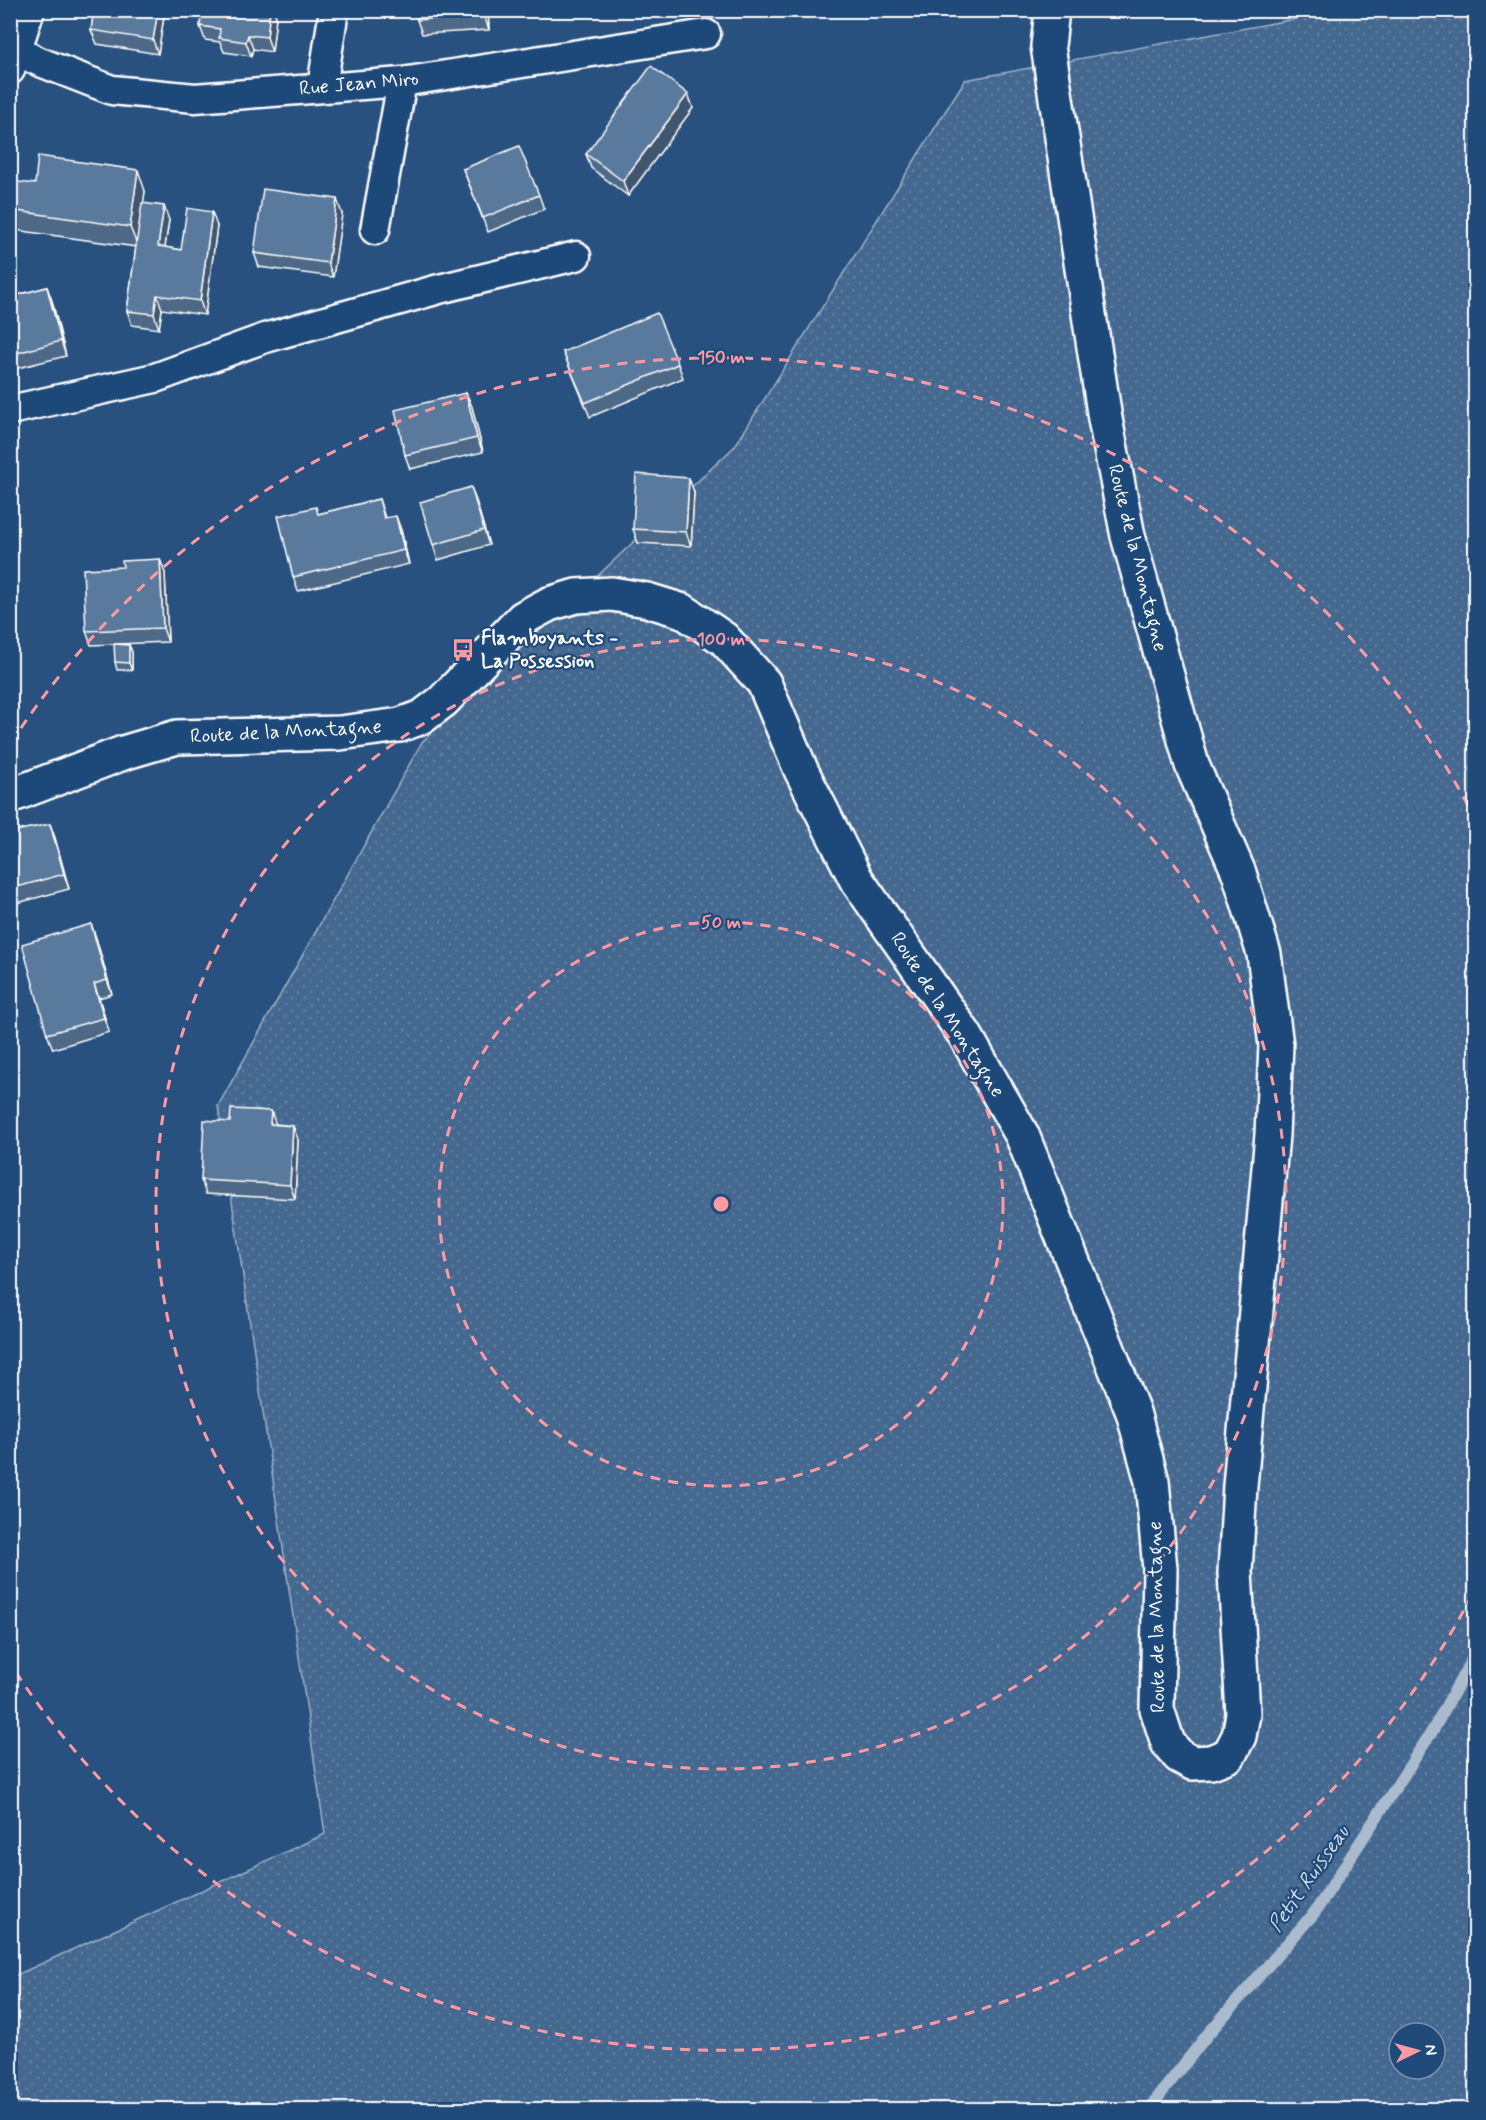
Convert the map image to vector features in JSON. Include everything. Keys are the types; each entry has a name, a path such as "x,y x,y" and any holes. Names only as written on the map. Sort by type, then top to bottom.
{"main road":[{"name":"Route de la Montagne","path":"10,796 123,753 177,737 340,733 400,725 422,717 443,701 523,618 549,604 576,596 612,594 647,600 684,611 724,639 765,683 801,770 856,879 965,1035 1022,1136 1133,1412 1152,1481 1160,1569 1157,1709 1168,1743 1179,1756 1192,1763 1211,1762 1229,1755 1239,1736 1243,1713 1235,1572 1240,1486 1272,1135 1276,1045 1264,954 1239,873 1192,765 1128,536 1105,419 1048,46 1052,10"}],"street":[{"path":"13,54 30,10"},
{"path":"322,87 334,10"},
{"name":"Rue Jean Miro","path":"13,54 112,90 195,98 402,82 706,34"},
{"path":"375,230 402,82"},
{"path":"10,410 155,378 276,334 439,289 576,256"}],"shaded area":[{"path":"1338,11 1475,11 1475,2109 11,2109 10,1978 325,1834 218,1106 422,742 735,446 965,80"}],"building":[{"path":"94,10 158,10 153,40 91,30"},
{"path":"202,10 270,10 267,37 248,35 246,42 219,38 220,29 200,26"},
{"path":"416,10 484,10 484,15 417,20"},
{"path":"651,66 688,94 623,181 586,154"},
{"path":"519,146 539,195 483,218 463,169"},
{"path":"38,156 138,170 130,227 10,210 11,181 35,184"},
{"path":"263,189 337,199 328,263 254,253"},
{"path":"142,203 164,206 158,246 181,250 187,208 212,212 200,301 157,295 154,314 127,311"},
{"path":"47,287 61,341 10,355 10,297"},
{"path":"657,313 678,364 585,403 563,352"},
{"path":"466,393 477,438 405,455 395,410"},
{"path":"636,474 689,478 686,532 633,529"},
{"path":"471,487 484,530 433,545 420,502"},
{"path":"379,499 384,518 396,516 404,550 293,577 278,516 316,507 318,514"},
{"path":"160,559 163,628 86,631 83,569 123,567 122,561"},
{"path":"114,644 129,645 129,663 115,662"},
{"path":"50,824 64,874 10,889 10,832"},
{"path":"91,924 107,980 94,984 104,1018 47,1034 22,944"},
{"path":"231,1109 271,1111 270,1124 293,1126 290,1185 201,1180 204,1120 230,1122"}],"waterway":[{"name":"Petit Ruisseau","path":"1148,2110 1208,2034 1315,1912 1433,1730 1476,1652"}],"place":[{"name":"Flamboyants - La Possession","path":"463,650"}]}
